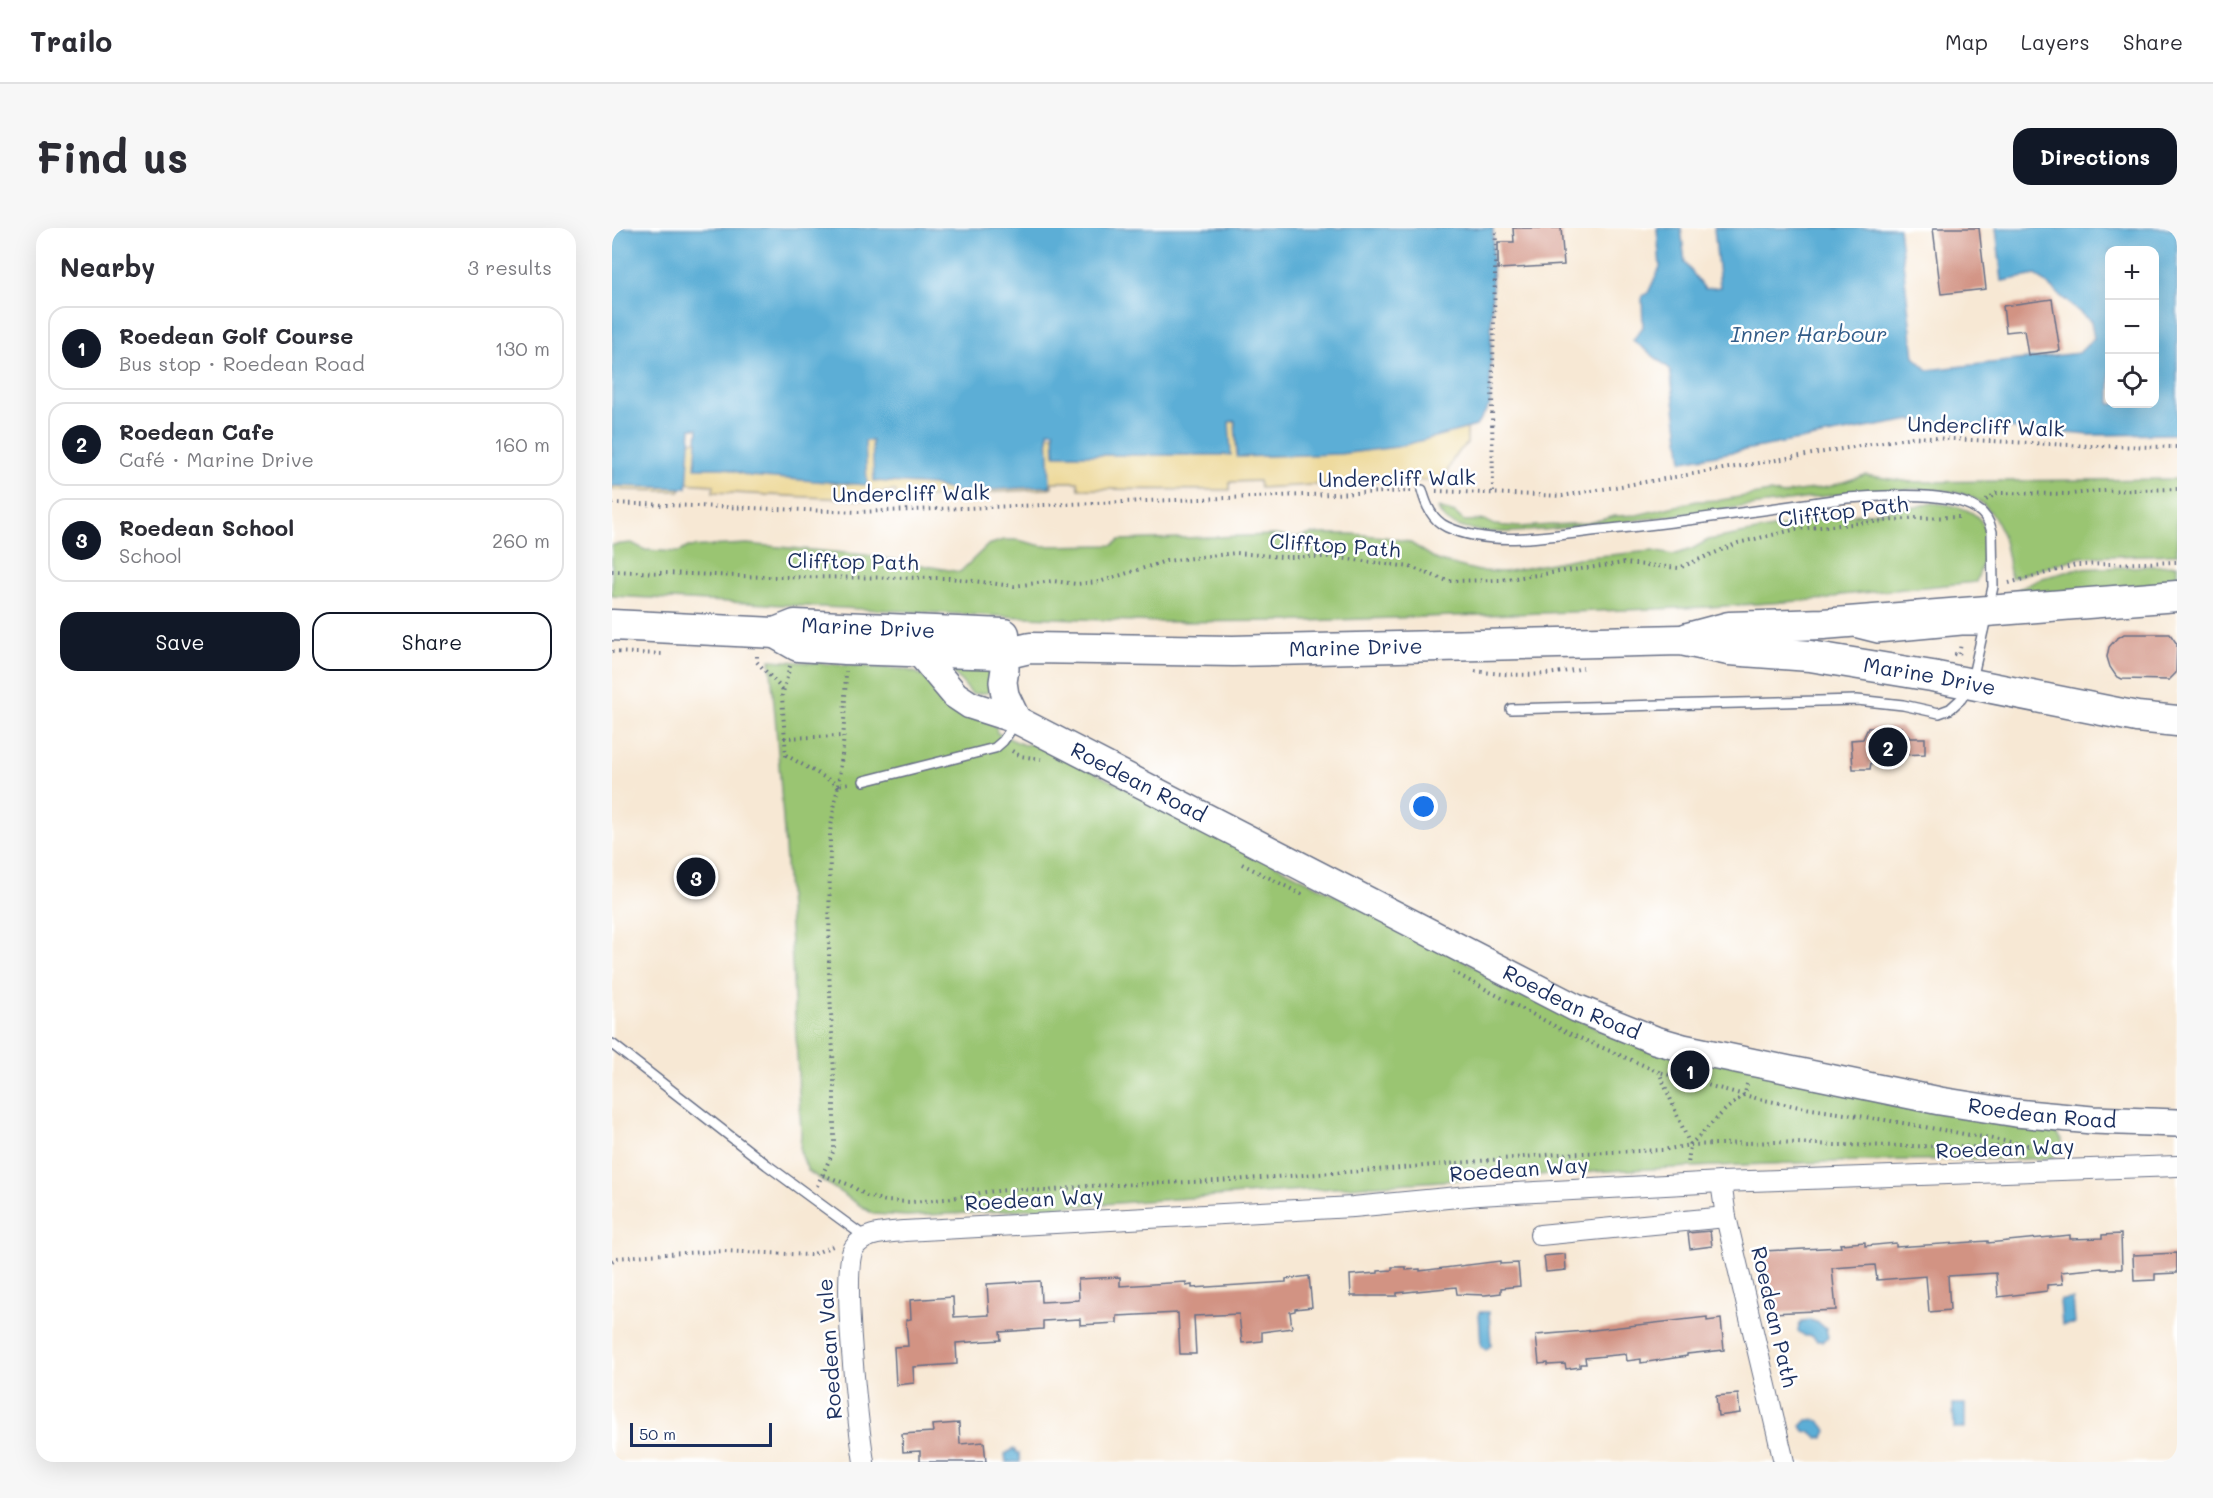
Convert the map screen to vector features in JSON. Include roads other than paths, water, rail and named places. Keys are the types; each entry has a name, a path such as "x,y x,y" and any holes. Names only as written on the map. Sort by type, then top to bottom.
{"main road":[{"name":"Marine Drive","path":"1681,640 1730,627 1823,624 2177,596"},
{"name":"Marine Drive","path":"612,625 767,648 798,646 919,652 1013,645"},
{"name":"Marine Drive","path":"767,648 795,625 1013,645 1245,651 1681,640 1729,650 1810,656 1971,684 2137,717 2177,721"},
{"path":"1010,731 1003,682 1013,645"},
{"name":"Roedean Road","path":"919,652 955,695 1010,731 1576,1008 1655,1040 1750,1063 1940,1101 2016,1113 2091,1120 2177,1123"}],"street":[{"name":"Roedean Way","path":"865,1237 904,1231 1353,1207 1479,1195 1721,1182 2177,1166"},
{"name":"Roedean Path","path":"1721,1182 1726,1217 1784,1462"},
{"path":"1540,1236 1726,1217"},
{"name":"Roedean Vale","path":"864,1462 849,1292 852,1252 865,1237"}],"lane":[{"path":"1422,490 1429,510 1442,525 1479,536 1504,538 1672,523 1847,498 1875,497 1929,497 1969,504 1982,513 1990,523 1992,532 1988,610 1971,684 1961,699 1950,709 1939,713 1903,705 1857,699 1511,709"},
{"path":"864,781 982,753 995,748 1010,731"},
{"path":"612,1044 767,1165 865,1237"}],"water":[{"path":"612,228 1493,228 1490,405 1476,426 1397,447 1340,454 1237,457 1235,421 1229,422 1231,455 1055,455 1054,431 1048,431 1050,486 958,492 932,485 874,481 872,441 865,441 867,485 749,476 725,468 695,468 698,428 691,428 687,488 612,486"},
{"name":"Inner Harbour","path":"1657,228 1681,228 1685,263 1705,289 1720,287 1714,228 1899,228 1914,357 1928,370 2079,353 2094,338 2091,322 2036,275 2002,281 1996,228 2177,228 2177,434 2090,435 1911,420 1682,461 1670,369 1633,340 1643,327 1642,296 1648,293 1660,267"},
{"path":"2073,1299 2075,1324 2062,1325 2060,1300"},
{"path":"1479,1312 1489,1312 1491,1345 1486,1350 1481,1346"},
{"path":"1810,1320 1826,1329 1828,1337 1824,1341 1817,1341 1812,1336 1805,1336 1798,1331 1802,1321"},
{"path":"1953,1404 1965,1404 1965,1428 1954,1428"},
{"path":"1807,1420 1816,1421 1824,1426 1827,1431 1824,1437 1818,1438 1804,1431 1801,1426"},
{"path":"1014,1449 1019,1453 1020,1462 1006,1462 1005,1454"}],"place":[{"name":"Roedean Cafe","path":"1888,747"},
{"name":"Roedean School","path":"696,877"},
{"name":"Roedean Golf Course","path":"1690,1070"}]}
